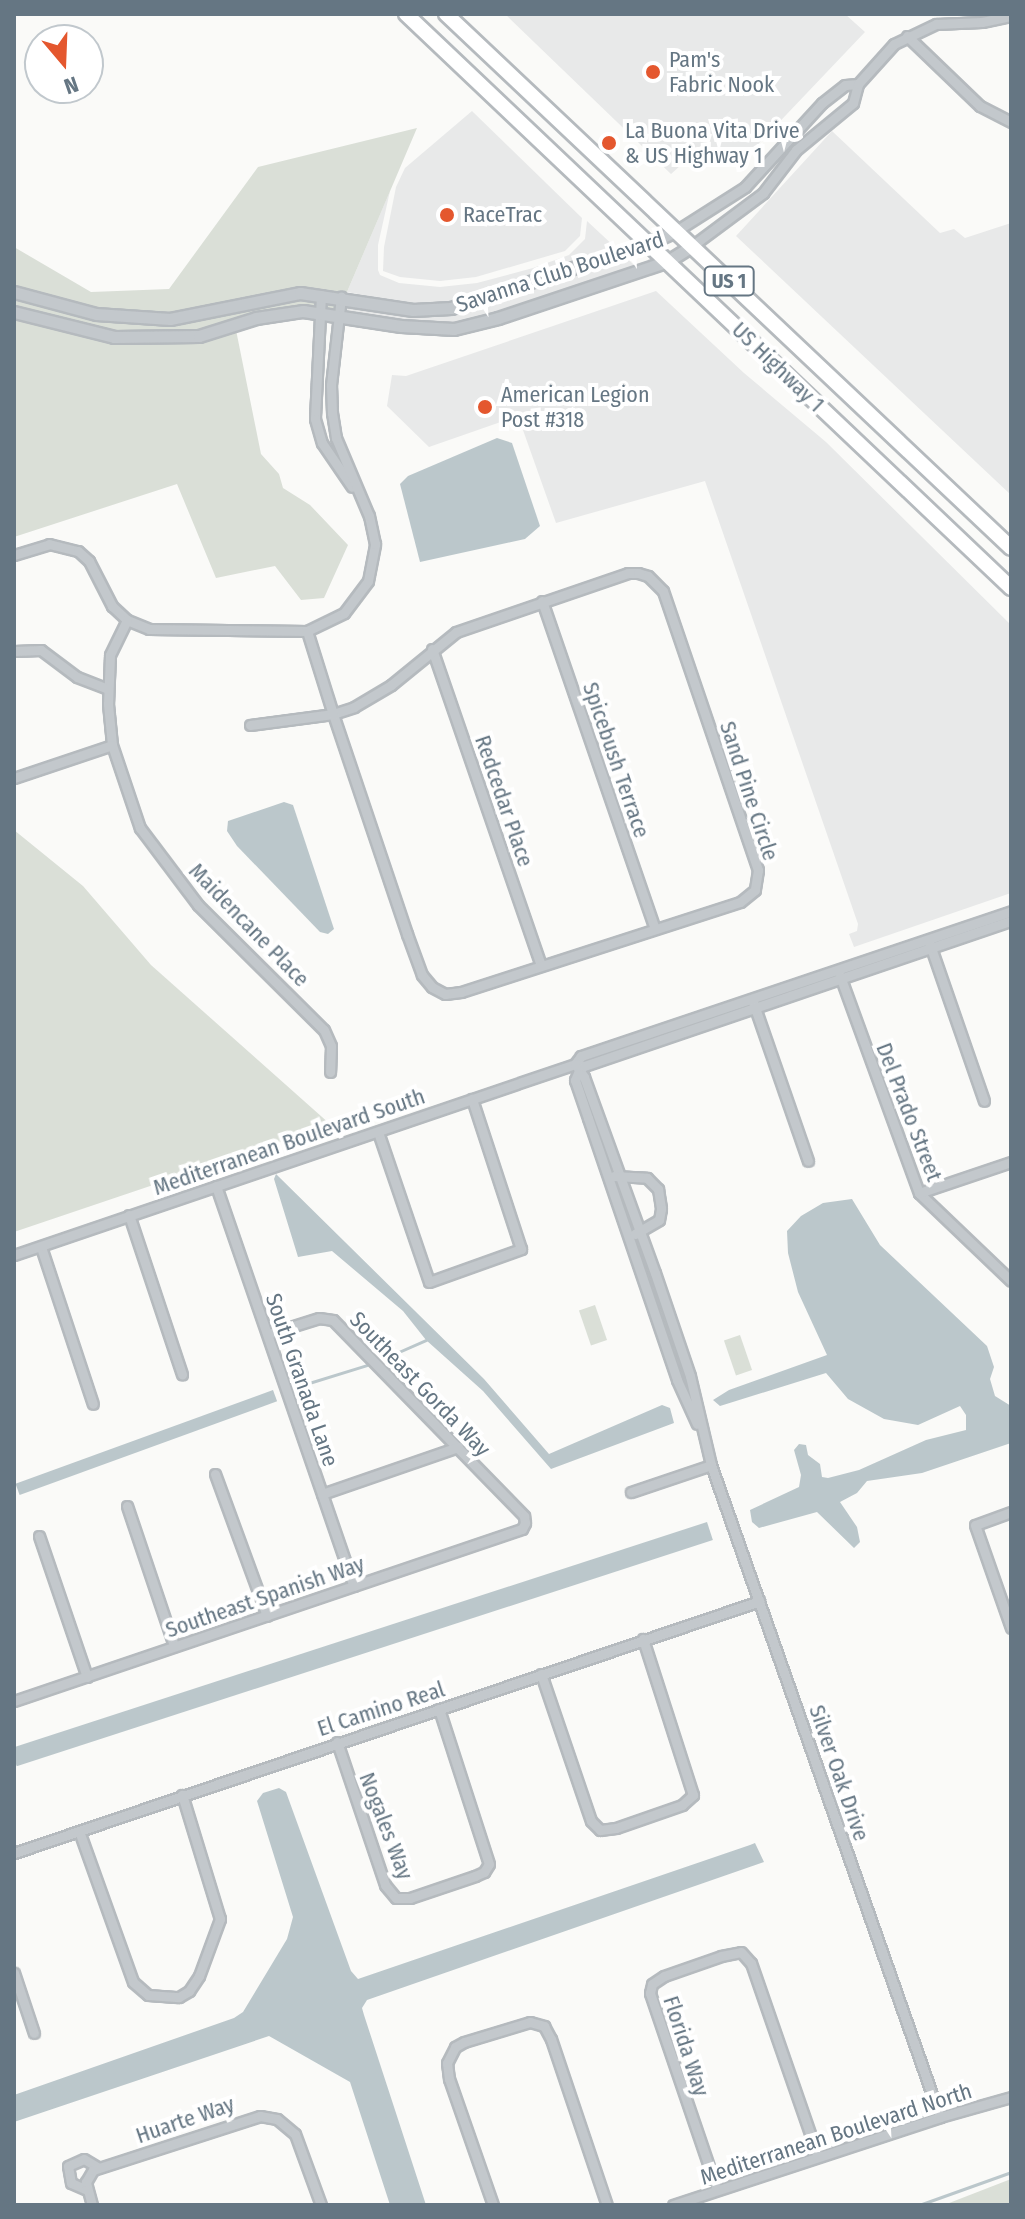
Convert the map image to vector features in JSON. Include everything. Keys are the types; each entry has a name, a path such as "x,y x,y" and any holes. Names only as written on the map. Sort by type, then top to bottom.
{"main road":[{"name":"US Highway 1","path":"406,14 1011,588"},
{"name":"US Highway 1","path":"446,14 1011,548"}],"street":[{"path":"692,246 763,193 792,154 853,103 858,84 885,52 907,36 936,24 982,22 1011,16"},
{"path":"907,36 980,106 1011,122"},
{"path":"676,231 745,187 822,103 845,85 858,84"},
{"path":"783,145 792,154"},
{"name":"Savanna Club Boulevard","path":"14,292 96,314 170,319 286,295 341,297 413,310 451,308 649,243 676,231"},
{"name":"Savanna Club Boulevard","path":"14,312 114,337 199,336 280,314 320,312 401,326 454,329 498,318 668,261 692,246"},
{"path":"321,295 315,419 322,443 365,506"},
{"path":"14,555 49,544 78,551 89,561 112,606 127,620 149,629 307,631 344,613 368,581 375,544 365,506 336,438 332,413 331,385 341,297"},
{"name":"Sand Pine Circle","path":"307,631 333,714 407,934 427,981 445,994 461,992 740,902 755,890 759,880 663,591 648,576 628,573 456,632 380,693 333,714"},
{"name":"Spicebush Terrace","path":"542,601 655,929"},
{"name":"Maidencane Place","path":"127,620 110,655 108,689 112,745 140,828 198,905 324,1030 331,1046 330,1072"},
{"name":"Redcedar Place","path":"432,649 541,965"},
{"path":"14,651 41,650 77,677 108,689"},
{"path":"250,725 333,714"},
{"path":"14,778 112,745"},
{"name":"Mediterranean Boulevard South","path":"14,1255 472,1099 577,1069 1011,911"},
{"name":"Mediterranean Boulevard South","path":"929,943 1011,921"},
{"path":"929,943 984,1101"},
{"name":"Del Prado Street","path":"839,974 919,1193 1011,1281"},
{"path":"753,1003 808,1161"},
{"name":"Silver Oak Drive","path":"577,1069 575,1080 613,1176 640,1232 690,1376 711,1465 940,2117"},
{"path":"378,1132 429,1282 521,1249 472,1099"},
{"path":"919,1193 1011,1162"},
{"path":"613,1176 647,1178 658,1189 659,1220 628,1237"},
{"name":"Silver Oak Drive","path":"613,1176 628,1237 677,1380 705,1442"},
{"name":"South Granada Lane","path":"216,1186 354,1586"},
{"path":"129,1215 182,1374"},
{"path":"41,1247 93,1404"},
{"name":"Southeast Gorda Way","path":"268,1334 319,1318 333,1320 524,1516 525,1523"},
{"path":"322,1494 458,1447"},
{"path":"631,1492 711,1465"},
{"path":"215,1474 267,1616"},
{"path":"127,1506 174,1646"},
{"path":"1011,1512 975,1525 1011,1628"},
{"path":"525,1523 537,1525"},
{"name":"Southeast Spanish Way","path":"14,1701 522,1529 525,1523"},
{"path":"39,1536 87,1677"},
{"name":"El Camino Real","path":"14,1853 760,1601"},
{"path":"541,1674 595,1827 608,1831 689,1802 692,1789 643,1639"},
{"name":"Nogales Way","path":"337,1742 385,1885 396,1898 410,1898 475,1876 484,1872 489,1864 439,1709"},
{"path":"79,1831 133,1982 148,1995 179,1997 189,1991 199,1976 220,1919 182,1795"},
{"name":"Florida Way","path":"717,2190 650,1998 655,1981 678,1971 733,1953 746,1955 818,2156"},
{"path":"14,1973 34,2033"},
{"path":"493,2205 449,2079 447,2063 455,2047 464,2042 530,2022 544,2026 551,2039 607,2205"},
{"name":"Mediterranean Boulevard North","path":"673,2205 940,2117 1011,2097"},
{"name":"Huarte Way","path":"87,2190 71,2183 68,2166 84,2159 99,2168 251,2117 269,2117 287,2124 295,2134 321,2205"},
{"path":"92,2205 87,2190 89,2175 99,2168"}],"shaded area":[{"path":"505,14 845,14 865,32 745,158 690,157 671,174"},
{"path":"472,111 582,218 580,236 565,251 476,277 440,281 400,277 383,271 384,247 396,187 405,168"},
{"path":"417,128 347,292 286,289 169,313 97,308 14,286 14,247 91,292 169,289 258,167"},
{"path":"832,131 940,233 954,229 965,238 1011,223 1011,495 736,236"},
{"path":"390,191 378,245 378,270 380,275 399,283 440,287 477,283 533,268 569,255 585,239 587,221 616,248 450,302 412,304 347,292"},
{"path":"626,257 635,266 496,313 453,323 401,320 334,308 340,308 342,303 412,316 453,314"},
{"path":"656,291 744,373 826,442 1011,625 1011,893 854,947 849,934 857,931 858,924 705,481 556,523 518,416 429,447 387,406 392,375 406,376"},
{"path":"14,298 95,319 170,325 288,301 342,303 341,308 279,308 198,330 159,333 114,331 76,322 14,306"},
{"path":"14,318 114,343 200,341 236,330 261,454 279,474 283,488 310,505 348,545 324,598 301,600 275,566 216,578 177,484 14,537"},
{"path":"497,438 512,443 540,526 525,539 420,562 400,484 408,476"},
{"path":"284,802 293,805 334,929 328,934 320,932 237,846 227,831 228,821"},
{"path":"14,830 83,886 151,965 331,1125 14,1232"},
{"path":"276,1174 484,1379 549,1454 662,1405 670,1408 674,1423 551,1469 483,1391 426,1340 403,1311 332,1251 298,1257 274,1179"},
{"path":"852,1199 880,1245 987,1346 994,1367 990,1379 995,1396 1011,1406 1011,1443 922,1473 867,1481 857,1493 840,1502 857,1527 860,1542 854,1548 817,1512 759,1528 752,1522 750,1510 799,1487 801,1475 794,1450 799,1444 806,1445 808,1455 820,1464 822,1477 828,1478 859,1470 926,1440 966,1430 966,1415 960,1406 918,1425 884,1419 848,1399 826,1373 720,1406 713,1400 729,1390 827,1355 798,1292 788,1253 787,1231 801,1216 823,1203"},
{"path":"595,1305 607,1340 591,1346 579,1311"},
{"path":"740,1335 752,1370 736,1376 724,1341"},
{"path":"273,1390 277,1401 20,1495 16,1484"},
{"path":"707,1522 713,1540 17,1766 14,1747"},
{"path":"279,1788 286,1792 351,1971 358,1979 755,1843 764,1862 367,2000 362,2008 364,2015 426,2205 390,2205 350,2082 269,2036 14,2122 14,2095 234,2018 243,2012 287,1939 293,1917 257,1801 263,1793"},
{"path":"1011,2179 1011,2205 944,2205"}],"waterway":[{"path":"385,1358 426,1340"},
{"path":"296,1387 367,1365"},
{"path":"919,2205 1011,2172"}],"place":[{"name":"Pam's Fabric Nook","path":"653,72"},
{"name":"La Buona Vita Drive & US Highway 1","path":"609,143"},
{"name":"RaceTrac","path":"447,215"},
{"name":"American Legion Post #318","path":"485,407"}]}
